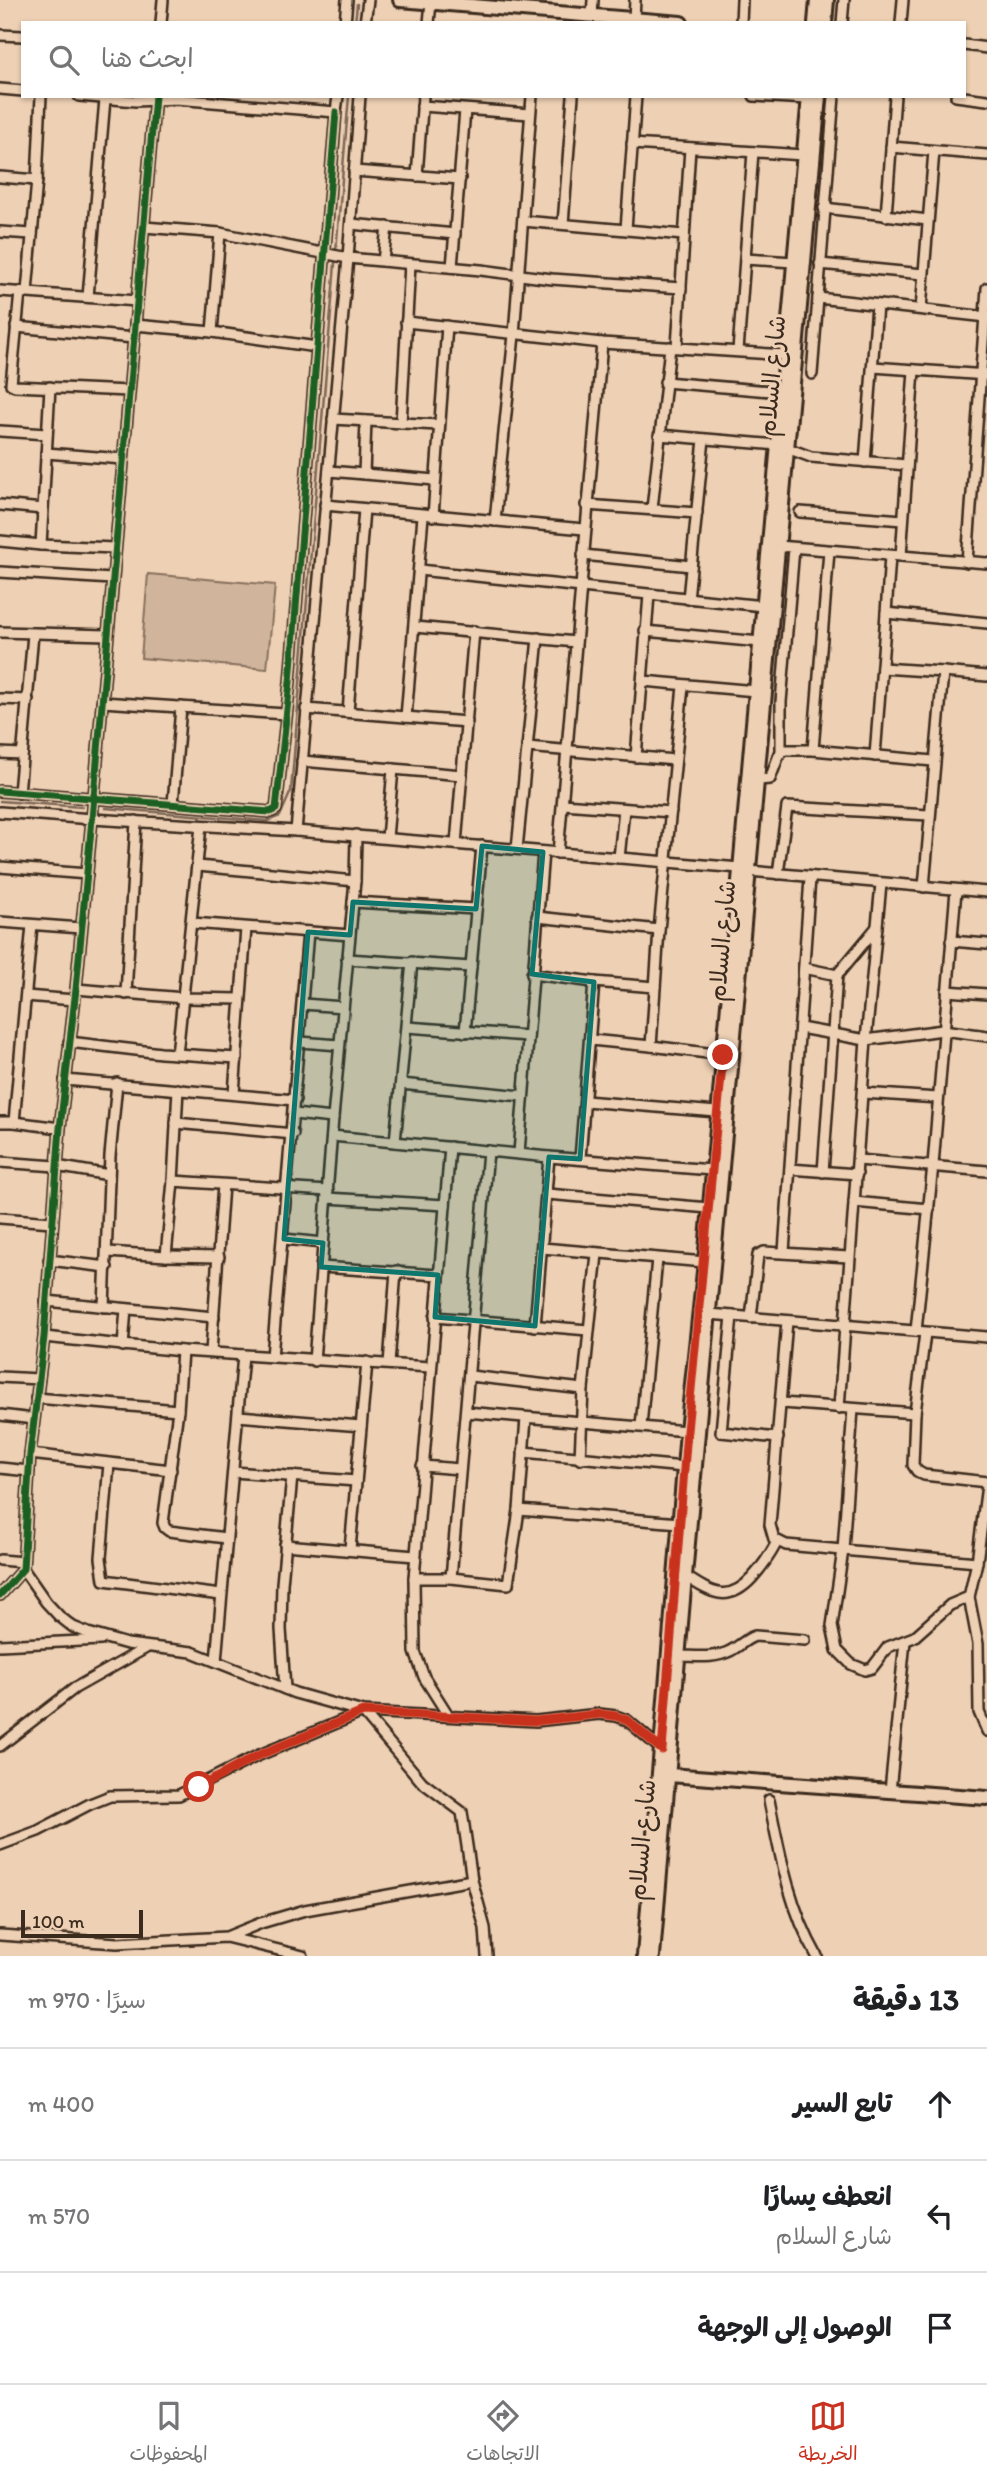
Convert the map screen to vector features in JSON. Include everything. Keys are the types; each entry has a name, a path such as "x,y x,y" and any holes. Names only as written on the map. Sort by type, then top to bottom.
{"main road":[{"path":"400,0 638,20"},
{"path":"815,21 817,0"},
{"path":"825,21 827,0"},
{"name":"شارع السلام","path":"644,1956 687,1431 717,1112 744,870 758,780 778,547 782,392 803,155 812,98"},
{"name":"شارع السلام","path":"653,1956 709,1314 763,606 782,447 812,98"},
{"path":"669,1774 987,1798"}],"street":[{"path":"161,21 163,0"},
{"path":"345,21 347,0"},
{"path":"365,21 368,0"},
{"path":"585,17 593,0"},
{"path":"635,0 638,20"},
{"path":"741,21 742,0"},
{"path":"842,21 844,0"},
{"path":"901,21 903,0"},
{"path":"429,21 431,3"},
{"path":"0,35 21,36"},
{"path":"966,45 987,48"},
{"path":"0,89 21,91"},
{"path":"966,97 987,100"},
{"path":"41,98 32,234 16,327 11,384 129,391"},
{"path":"96,98 136,101 150,98"},
{"path":"0,1595 23,1565 30,1454 44,1337 56,1166 92,820 155,98"},
{"path":"166,98 336,113"},
{"path":"0,791 274,812 277,806 338,98"},
{"path":"296,831 351,224 360,98"},
{"path":"495,521 514,335 532,98"},
{"path":"563,224 573,98"},
{"path":"626,229 636,98"},
{"path":"811,374 834,98"},
{"path":"886,216 895,98"},
{"path":"88,297 105,99"},
{"path":"416,176 423,101 466,110 530,114"},
{"path":"452,267 466,110"},
{"path":"632,144 803,155"},
{"path":"891,147 987,155"},
{"path":"652,509 665,383 681,288 690,148"},
{"path":"921,309 934,151"},
{"path":"738,351 752,152"},
{"path":"355,171 460,179"},
{"path":"0,177 37,180"},
{"path":"824,208 928,220"},
{"path":"523,222 684,235"},
{"path":"351,224 455,234"},
{"path":"144,227 220,233 348,258 552,279 681,288"},
{"path":"383,261 387,227"},
{"path":"0,232 32,234"},
{"path":"212,332 220,233"},
{"path":"745,259 794,262"},
{"path":"401,423 410,264"},
{"path":"820,264 923,275"},
{"path":"967,562 983,375 987,288"},
{"path":"0,290 137,300"},
{"path":"818,298 986,317"},
{"path":"864,462 877,305"},
{"path":"406,322 602,343 786,355"},
{"path":"135,326 212,332 317,347"},
{"path":"406,717 419,570 435,480 447,326"},
{"path":"16,327 134,338"},
{"path":"558,853 602,343"},
{"path":"873,367 983,375"},
{"path":"875,755 886,613 903,520 914,370"},
{"path":"665,383 782,392"},
{"path":"41,545 50,387"},
{"path":"333,419 438,425"},
{"path":"364,474 366,421"},
{"path":"0,431 47,434"},
{"path":"659,435 782,447 811,457 907,465"},
{"path":"688,599 704,439"},
{"path":"46,453 122,459"},
{"path":"329,471 435,480"},
{"path":"0,505 43,509"},
{"path":"325,505 584,529"},
{"path":"586,505 696,513"},
{"path":"348,712 364,509"},
{"path":"800,512 903,520"},
{"path":"0,541 115,548"},
{"path":"778,547 987,564"},
{"path":"758,780 769,779 780,752 781,702 794,548"},
{"path":"813,750 828,551"},
{"path":"583,555 691,566"},
{"path":"419,570 763,606"},
{"path":"0,572 112,579"},
{"path":"636,757 649,595"},
{"path":"886,613 987,623"},
{"path":"415,627 576,642"},
{"path":"456,844 474,631"},
{"path":"645,631 760,642"},
{"path":"0,632 107,635"},
{"path":"19,793 33,634"},
{"path":"517,849 538,638"},
{"path":"881,668 987,676"},
{"path":"924,887 933,761 943,673"},
{"path":"643,681 756,691"},
{"path":"650,1046 683,686"},
{"path":"0,699 29,700"},
{"path":"102,702 286,714"},
{"path":"173,804 181,707"},
{"path":"306,709 467,722"},
{"path":"527,747 675,760"},
{"path":"780,752 813,750 933,761"},
{"path":"0,753 22,754"},
{"path":"302,761 462,775"},
{"path":"387,838 393,769"},
{"path":"563,804 671,812"},
{"path":"778,874 787,807 929,815"},
{"path":"620,858 624,809"},
{"path":"0,812 356,835 956,890 987,892 987,885"},
{"path":"126,994 136,821"},
{"path":"177,1054 201,826"},
{"path":"314,1361 355,881 356,835"},
{"path":"465,1031 482,846"},
{"path":"519,1153 544,852"},
{"path":"198,866 355,881"},
{"path":"0,867 86,874"},
{"path":"784,1252 810,878"},
{"path":"839,1408 866,1040 881,884"},
{"path":"956,890 929,1209 912,1461 917,1471 924,1475 987,1483 978,1562 969,1597 978,1644 979,1712 987,1731"},
{"path":"353,902 477,909"},
{"path":"537,917 659,930"},
{"path":"0,922 81,928"},
{"path":"192,923 350,935"},
{"path":"14,1122 32,925"},
{"path":"823,1172 836,975 877,926"},
{"path":"234,1094 246,928"},
{"path":"272,1357 309,932"},
{"path":"951,941 987,944"},
{"path":"347,959 471,967"},
{"path":"395,1142 412,962"},
{"path":"804,968 836,975"},
{"path":"532,974 655,987"},
{"path":"580,1159 594,982"},
{"path":"76,989 184,998 240,999"},
{"path":"947,991 987,994"},
{"path":"26,996 74,1000"},
{"path":"303,1004 343,1007"},
{"path":"407,1027 528,1036"},
{"path":"800,1028 866,1040 943,1030 987,1035"},
{"path":"591,1040 723,1055"},
{"path":"69,1042 237,1058"},
{"path":"300,1042 339,1045"},
{"path":"65,1080 295,1100"},
{"path":"104,1307 109,1175 117,1083"},
{"path":"401,1084 522,1096"},
{"path":"166,1256 178,1089"},
{"path":"863,1093 938,1098"},
{"path":"585,1101 717,1112"},
{"path":"294,1114 333,1118"},
{"path":"0,1122 60,1128"},
{"path":"176,1123 293,1134"},
{"path":"332,1136 712,1170"},
{"path":"448,1715 424,1677 415,1653 414,1578 450,1147"},
{"path":"451,1578 488,1151"},
{"path":"535,1326 549,1157"},
{"path":"858,1160 987,1171"},
{"path":"0,1162 56,1166 109,1175"},
{"path":"790,1169 856,1174"},
{"path":"173,1181 288,1189 445,1205"},
{"path":"211,1352 223,1185"},
{"path":"547,1194 709,1208"},
{"path":"854,1202 929,1209"},
{"path":"0,1218 52,1222"},
{"path":"284,1239 323,1243"},
{"path":"542,1248 705,1262"},
{"path":"108,1252 219,1257"},
{"path":"751,1318 758,1255 764,1252 784,1252 849,1257"},
{"path":"580,1458 583,1389 597,1254"},
{"path":"641,1426 657,1259"},
{"path":"49,1260 107,1267"},
{"path":"321,1267 438,1275"},
{"path":"389,1364 396,1271"},
{"path":"46,1301 214,1317"},
{"path":"123,1346 126,1309"},
{"path":"709,1314 987,1337"},
{"path":"732,1316 721,1432 778,1438"},
{"path":"435,1317 588,1330"},
{"path":"787,1321 771,1535 777,1542 978,1562"},
{"path":"44,1337 182,1351 430,1367"},
{"path":"182,1351 171,1470 163,1523 169,1531 226,1538"},
{"path":"216,1661 243,1355"},
{"path":"350,1549 367,1363"},
{"path":"470,1376 583,1389"},
{"path":"0,1377 39,1379"},
{"path":"37,1398 177,1410"},
{"path":"782,1403 915,1413"},
{"path":"853,1409 843,1550 832,1626 837,1650 846,1660 865,1670 878,1663 888,1647 921,1633 950,1605 969,1597"},
{"path":"466,1412 687,1431"},
{"path":"0,1415 34,1419"},
{"path":"238,1416 361,1426"},
{"path":"414,1578 451,1578 508,1584 519,1510 526,1418"},
{"path":"523,1452 684,1467"},
{"path":"30,1454 171,1470"},
{"path":"109,1464 101,1558 104,1580 220,1595"},
{"path":"422,1466 460,1469"},
{"path":"0,1468 29,1471"},
{"path":"233,1472 356,1481"},
{"path":"285,1689 281,1629 292,1476"},
{"path":"519,1510 680,1522"},
{"path":"685,1576 712,1591 730,1594 739,1590 756,1574 777,1542"},
{"path":"285,1545 415,1556"},
{"path":"0,1560 23,1565 46,1602 59,1616 80,1630 146,1648 176,1648 285,1689 363,1712 536,1721 600,1714 616,1716 627,1720 662,1750"},
{"path":"679,1656 713,1657 734,1650 748,1638 755,1636 806,1640"},
{"path":"0,1645 113,1640"},
{"path":"890,1791 905,1641"},
{"path":"0,1746 75,1688 146,1648"},
{"path":"0,1845 38,1831 110,1796 179,1795 257,1756 363,1712"},
{"path":"363,1712 422,1782 462,1812 472,1880 485,1928 487,1956"},
{"path":"769,1801 792,1904 817,1956"},
{"path":"226,1937 305,1910 472,1880"},
{"path":"0,1935 117,1943 226,1937 303,1956"}],"highlighted area":[{"path":"482,846 543,852 532,974 594,982 580,1159 549,1157 535,1326 435,1317 438,1275 321,1267 323,1243 284,1239 308,932 350,935 353,902 476,909"}],"shaded area":[{"path":"148,574 275,585 267,669 141,658"}],"waterway":[{"path":"355,21 357,4"},
{"path":"105,808 267,821 280,816 291,791 349,98"},
{"path":"0,801 82,807"}],"cycle path":[{"path":"0,1595 23,1569 30,1454 44,1337 60,1128 92,819 155,98"},
{"path":"0,791 270,812 276,809 290,682 336,112"}],"route":[{"path":"199,1787 257,1756 289,1745 363,1712 536,1721 600,1714 616,1716 638,1728 662,1750 687,1431 723,1055"}]}
